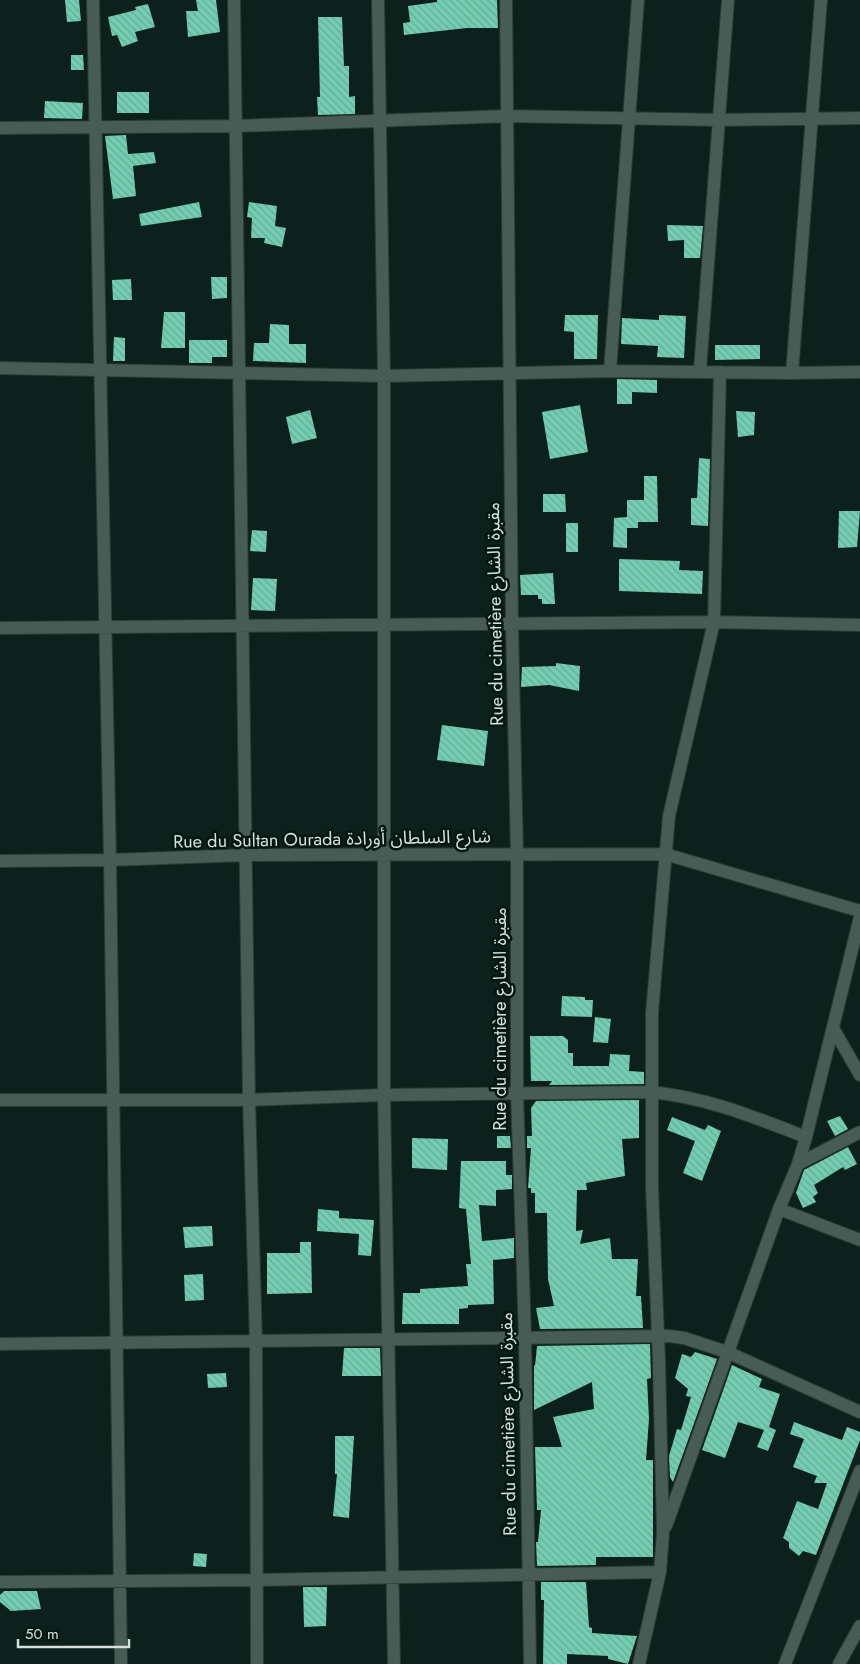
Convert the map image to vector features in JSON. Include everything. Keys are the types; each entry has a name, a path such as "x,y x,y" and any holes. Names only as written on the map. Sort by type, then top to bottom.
{"street":[{"path":"93,0 110,860 121,1664"},
{"path":"234,0 249,1100 256,1342 257,1664"},
{"path":"378,0 384,376 384,1095 394,1578 394,1664"},
{"name":"Rue du cimetière مقبرة الشارع","path":"506,0 512,625 517,855 517,1093 530,1664"},
{"path":"610,371 638,0"},
{"path":"700,370 728,0"},
{"path":"792,373 821,0"},
{"path":"0,128 95,129 237,126 508,116 719,120 860,118"},
{"path":"0,368 384,376 700,370 792,373 860,372"},
{"path":"639,1664 660,1572 663,1533 650,1092 652,1013 669,816 714,622 720,372"},
{"path":"0,628 714,622 860,625"},
{"name":"Rue du Sultan Ourada شارع السلطان أورادة","path":"0,860 110,860 247,855 665,854 860,911"},
{"path":"663,1533 779,1209 798,1164 860,917"},
{"path":"833,1028 860,1075"},
{"path":"0,1100 249,1100 384,1095 650,1092 679,1095 728,1106 806,1137"},
{"path":"798,1164 860,1132"},
{"path":"779,1209 860,1240"},
{"path":"0,1344 256,1342 524,1336 658,1336 684,1338 727,1352 860,1412"},
{"path":"785,1664 860,1471"},
{"path":"0,1582 528,1576 660,1572"},
{"path":"839,1664 860,1626"}],"building":[{"path":"65,0 79,0 81,21 67,22"},
{"path":"196,0 216,0 220,32 188,37 186,11 198,11"},
{"path":"437,0 497,0 498,28 467,28 404,35 403,23 410,22 408,6 437,2"},
{"path":"148,4 155,27 135,32 138,41 122,47 117,35 112,36 108,17 136,10 135,7"},
{"path":"318,17 342,17 344,66 349,66 349,97 355,96 355,114 318,115 317,97 320,97"},
{"path":"71,55 83,55 84,70 71,70"},
{"path":"117,92 149,92 149,113 117,113"},
{"path":"45,101 83,103 82,119 44,118"},
{"path":"126,135 128,154 154,152 156,163 133,166 136,196 113,199 105,136"},
{"path":"199,202 202,217 141,226 139,214"},
{"path":"249,202 277,206 275,226 286,228 282,247 264,243 265,238 251,238 252,218 247,217"},
{"path":"667,225 703,226 700,258 684,258 684,240 668,241"},
{"path":"211,277 227,277 227,298 212,299"},
{"path":"131,279 132,300 113,300 112,280"},
{"path":"164,312 185,312 185,348 161,348"},
{"path":"565,315 598,315 597,359 574,359 574,332 564,331"},
{"path":"659,315 686,316 684,358 657,357 658,346 621,344 622,318 659,320"},
{"path":"270,324 289,325 289,344 306,344 306,363 253,361 254,343 269,343"},
{"path":"114,337 125,338 125,361 113,361"},
{"path":"189,340 227,340 227,357 212,357 212,363 189,363"},
{"path":"715,345 760,345 760,359 715,360"},
{"path":"617,379 657,380 657,393 632,392 632,404 617,404"},
{"path":"580,405 588,452 550,459 542,412"},
{"path":"310,410 317,438 292,444 286,417"},
{"path":"736,411 755,412 754,435 738,437"},
{"path":"699,458 710,459 708,526 691,525 691,498 697,498"},
{"path":"644,476 657,476 658,522 638,522 638,528 627,528 627,548 613,547 614,518 627,517 627,500 644,500"},
{"path":"543,494 565,494 566,512 543,512"},
{"path":"839,511 860,511 857,547 838,548"},
{"path":"566,523 578,523 578,552 566,552"},
{"path":"252,530 267,531 266,552 250,551"},
{"path":"619,559 680,561 679,570 703,571 702,594 619,591"},
{"path":"553,573 555,604 542,604 542,599 538,599 538,595 521,595 520,575"},
{"path":"253,578 277,579 275,611 251,610"},
{"path":"556,663 580,666 579,691 549,685 521,687 522,667 556,666"},
{"path":"442,725 488,731 484,766 437,760"},
{"path":"562,996 585,997 585,1000 593,1000 592,1017 561,1016"},
{"path":"595,1017 611,1019 608,1043 593,1042"},
{"path":"530,1036 563,1036 568,1040 568,1053 573,1053 573,1066 609,1066 610,1054 630,1055 629,1071 644,1072 644,1084 549,1085 552,1081 531,1081"},
{"path":"639,1100 639,1138 622,1139 625,1176 586,1183 587,1190 577,1190 576,1231 583,1230 580,1244 610,1238 612,1259 638,1259 636,1296 641,1296 643,1328 540,1329 536,1308 554,1306 548,1279 547,1213 535,1213 535,1193 531,1193 531,1188 528,1188 531,1148 527,1148 527,1136 532,1136 531,1108 536,1101"},
{"path":"840,1116 848,1129 835,1136 827,1121"},
{"path":"672,1117 705,1130 708,1125 721,1131 702,1181 683,1173 695,1141 667,1130"},
{"path":"497,1136 510,1136 511,1148 497,1148"},
{"path":"412,1138 448,1139 447,1170 412,1168"},
{"path":"848,1147 857,1164 845,1170 843,1167 814,1185 818,1193 813,1197 816,1202 803,1208 796,1193 804,1170"},
{"path":"461,1161 506,1161 506,1175 512,1175 512,1189 496,1190 496,1206 479,1205 482,1241 514,1238 514,1258 493,1260 494,1304 468,1305 468,1308 459,1309 459,1324 402,1324 403,1293 420,1293 420,1289 468,1286 466,1264 471,1264 466,1209 459,1208"},
{"path":"318,1209 339,1211 339,1218 374,1220 371,1256 358,1255 359,1234 317,1231"},
{"path":"212,1226 213,1246 185,1248 183,1227"},
{"path":"300,1242 311,1242 312,1293 267,1294 267,1253 300,1253"},
{"path":"203,1274 204,1300 185,1301 184,1275"},
{"path":"650,1344 651,1378 647,1379 649,1419 646,1460 653,1460 653,1557 596,1557 596,1565 537,1566 536,1542 538,1542 541,1510 537,1510 535,1447 562,1447 553,1417 594,1409 592,1382 534,1410 534,1365 537,1346"},
{"path":"344,1348 380,1348 381,1376 342,1376"},
{"path":"695,1352 717,1359 673,1482 670,1477 669,1456 677,1429 681,1430 691,1397 686,1396 688,1389 675,1378 682,1354 691,1357"},
{"path":"732,1365 762,1379 759,1387 780,1394 769,1427 776,1430 768,1451 757,1447 764,1430 738,1422 725,1458 702,1450"},
{"path":"226,1373 227,1387 208,1388 207,1374"},
{"path":"794,1422 842,1440 847,1427 860,1432 860,1440 816,1555 803,1551 799,1556 789,1548 789,1542 783,1538 797,1501 818,1509 827,1483 814,1483 817,1476 793,1467 804,1439 790,1434"},
{"path":"335,1436 354,1436 349,1518 333,1516 337,1474 335,1474"},
{"path":"194,1553 207,1554 206,1567 193,1566"},
{"path":"541,1582 586,1582 589,1627 592,1628 592,1633 637,1636 628,1664 608,1659 608,1656 567,1654 567,1664 543,1664 544,1600 541,1600"},
{"path":"303,1587 327,1587 326,1626 304,1627"},
{"path":"4,1591 37,1591 41,1609 11,1611 0,1602 0,1595"}]}
